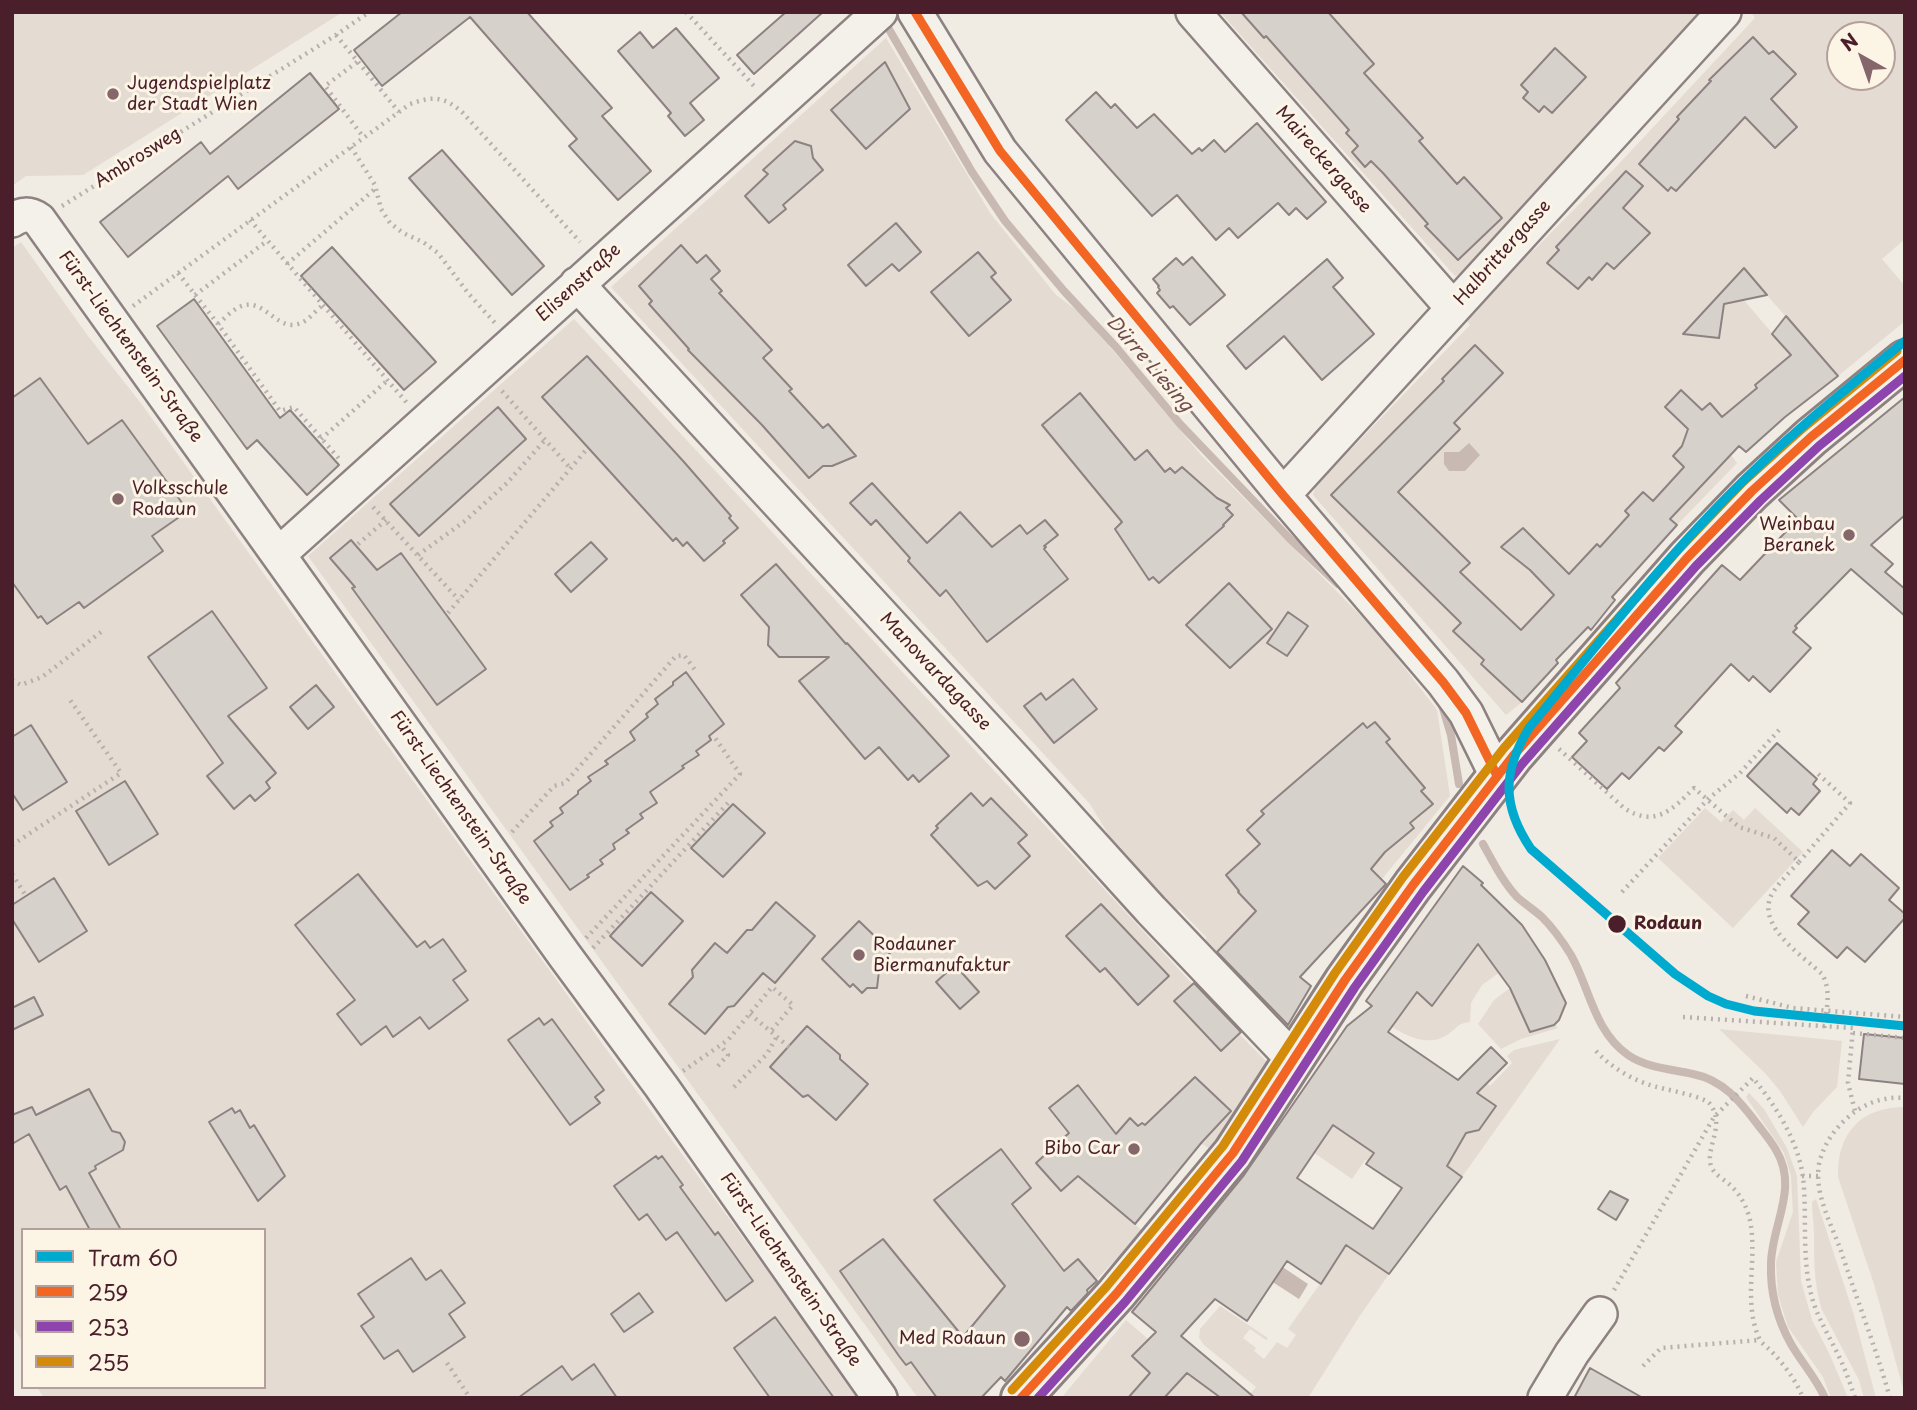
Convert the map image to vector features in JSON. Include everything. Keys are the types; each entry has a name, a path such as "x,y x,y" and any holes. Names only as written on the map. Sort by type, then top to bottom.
{"main road":[{"path":"1021,1398 1116,1294 1233,1153 1345,980 1413,885 1536,729 1687,558 1743,501 1811,437 1905,360"}],"street":[{"path":"915,12 1000,151 1283,495 1443,681 1466,713 1497,776"},
{"name":"Maireckergasse","path":"1193,12 1454,308"},
{"name":"Halbrittergasse","path":"1283,495 1724,12"},
{"name":"Elisenstraße","path":"279,554 877,15"},
{"name":"Fürst-Liechtenstein-Straße","path":"25,220 112,321 568,961 661,1086 880,1398"},
{"name":"Manowardagasse","path":"588,274 1016,761 1143,901 1293,1059"},
{"path":"1545,1398 1600,1314"}],"path":[{"name":"Ambrosweg","path":"25,220 336,35 369,12"},
{"path":"685,12 774,108"},
{"path":"336,35 399,112"},
{"path":"357,62 325,86 364,138"},
{"path":"112,321 410,104 427,98 441,99 462,112 588,274"},
{"path":"351,147 376,188 381,209 390,223 438,253 513,342"},
{"path":"287,264 376,188"},
{"path":"250,220 424,422"},
{"path":"195,295 267,241"},
{"path":"178,273 280,411 294,407 386,520 459,600"},
{"path":"218,324 246,305 262,308 284,323 299,324 323,305"},
{"path":"483,369 571,469"},
{"path":"321,439 388,380"},
{"path":"418,555 465,522 507,483 545,440"},
{"path":"448,613 587,449"},
{"path":"358,544 386,520"},
{"path":"12,680 21,685 42,677 101,632"},
{"path":"490,851 509,836 554,786 565,783 676,656 684,655 695,670"},
{"path":"12,845 121,773 68,697"},
{"path":"1536,729 1635,815 1647,818 1661,815 1675,808 1694,788 1740,827 1774,838 1799,862"},
{"path":"1622,892 1708,799 1740,773 1779,730"},
{"path":"568,961 583,941 740,774 715,738"},
{"path":"1816,772 1850,803 1773,893 1769,902 1769,913 1779,935 1822,974 1826,981 1829,988 1825,1028"},
{"path":"568,961 591,950 728,803"},
{"path":"12,874 26,896"},
{"path":"661,1086 728,1040 772,987 793,1005 771,1031"},
{"path":"1746,996 1793,1008 1905,1017"},
{"path":"750,1014 789,1047"},
{"path":"1683,1017 1852,1029 1905,1038"},
{"path":"1852,1029 1848,1083 1855,1111"},
{"path":"734,1087 767,1054 777,1036"},
{"path":"718,1066 728,1055 720,1045"},
{"path":"1596,1051 1608,1063 1634,1079 1706,1099 1711,1104 1717,1126 1710,1163 1713,1170 1739,1194 1749,1219 1752,1240 1752,1297 1760,1340 1789,1373 1803,1398"},
{"path":"1600,1314 1714,1117 1753,1078 1771,1100 1797,1155 1802,1176 1810,1289 1815,1308 1842,1363 1855,1398"},
{"path":"1890,1398 1825,1211 1819,1164 1827,1142 1855,1111 1878,1100 1905,1098"},
{"path":"1802,1176 1819,1176"},
{"path":"1643,1366 1661,1348 1760,1340"},
{"path":"447,1363 470,1398"}],"shaded area":[{"name":"Jugendspielplatz der Stadt Wien","path":"12,12 343,12 83,175 26,176 12,186"},
{"path":"1220,12 1703,12 1464,273 1455,276"},
{"path":"1751,12 1905,12 1905,239 1882,259 1905,286 1905,321 1838,376 1744,269 1730,284 1797,362 1772,371 1755,385 1783,419 1777,424 1750,395 1722,417 1710,403 1702,410 1694,434 1673,456 1684,467 1678,474 1696,491 1731,455 1737,463 1677,525 1643,492 1625,511 1629,515 1585,589 1523,528 1530,570 1554,595 1521,630 1487,597 1454,631 1484,660 1481,664 1522,702 1506,715 1313,495 1315,487 1470,325 1460,312 1525,241 1534,250 1616,167 1755,18"},
{"path":"886,38 990,213 1056,295 1083,315 1201,455 1378,633 1437,710 1450,796 1382,879 1378,876 1351,904 1248,830 1284,871 1309,894 1231,938 1212,957 1200,945 1207,938 1179,909 1170,915 1130,870 1090,804 611,287"},
{"path":"21,242 88,336 143,406 860,1398 834,1398 775,1317 734,1348 770,1398 44,1398 38,1389 266,1389 266,1228 21,1228 21,1340 12,1325 12,248"},
{"path":"574,319 1268,1063 1250,1095 1210,1149 1201,1143 1135,1224 1143,1232 1087,1289 1088,1297 1072,1312 1067,1308 1005,1381 1001,1378 981,1398 918,1398 308,556"},
{"path":"1469,443 1480,455 1465,471 1449,471 1444,464 1444,452 1459,452"},
{"path":"1705,808 1721,822 1733,810 1744,820 1755,808 1803,852 1733,928 1658,858"},
{"path":"1476,935 1500,972 1482,985 1471,1003 1470,1022 1459,1025 1436,1040 1414,1038 1392,1027 1417,992 1433,1006 1470,955 1466,950"},
{"path":"1510,988 1530,1032 1555,1024 1558,1028 1521,1039 1501,1049 1478,1024 1494,1000"},
{"path":"1719,1029 1842,1041 1837,1087 1803,1127 1765,1073"},
{"path":"1560,1039 1462,1177 1392,1128 1377,1129 1364,1147 1374,1153 1368,1161 1365,1160 1352,1179 1313,1152 1335,1121 1465,1135 1467,1132 1476,1132 1496,1106 1467,1085 1477,1074 1490,1086 1512,1063 1507,1056 1514,1050"},
{"path":"1749,1093 1764,1109 1787,1148 1797,1176 1801,1281 1812,1320 1848,1398 1831,1398 1823,1377 1788,1327 1778,1295 1776,1262 1793,1212 1791,1176 1784,1153 1746,1097"},
{"path":"1905,1107 1905,1395 1874,1284 1838,1177 1842,1148 1854,1126 1875,1112"},
{"path":"1816,1199 1853,1312 1876,1398 1864,1398 1859,1380 1822,1310 1814,1264 1812,1202"},
{"path":"1324,1230 1389,1274 1308,1398 1253,1398 1250,1394 1256,1387 1204,1345 1199,1338 1200,1329 1220,1306 1268,1338 1266,1340 1250,1329 1243,1338 1256,1348 1254,1351 1264,1359 1277,1342 1287,1348 1296,1335 1288,1329 1332,1267 1310,1251"},
{"path":"1281,1266 1308,1284 1299,1299 1271,1281"},
{"path":"1126,1320 1148,1339 1132,1356 1150,1373 1132,1398 1055,1397 1063,1396"},
{"path":"1187,1373 1221,1398 1164,1398"}],"building":[{"path":"402,12 527,12 612,108 602,116 651,171 618,200 569,146 577,139 470,17 382,86 354,50"},
{"path":"786,12 823,12 754,74 737,55"},
{"path":"1241,12 1328,12 1374,64 1364,73 1423,138 1419,141 1457,184 1464,177 1502,218 1458,260 1425,226 1428,224 1383,173 1371,161 1365,167 1352,152 1358,146 1346,133 1349,130 1266,36 1264,38"},
{"path":"676,28 719,78 690,103 704,120 685,136 668,116 671,113 618,51 640,32 653,48"},
{"path":"1753,37 1769,54 1773,51 1796,74 1771,99 1797,127 1775,148 1745,117 1676,191 1671,187 1668,191 1639,164 1711,81 1709,80"},
{"path":"1555,48 1586,77 1552,113 1544,106 1539,112 1523,98 1528,92 1521,85"},
{"path":"885,62 910,109 866,149 831,110"},
{"path":"310,73 339,109 238,189 228,176 128,257 100,222 201,142 210,154"},
{"path":"1096,92 1111,108 1115,104 1137,128 1154,114 1192,154 1199,148 1202,151 1214,140 1225,152 1257,123 1326,202 1307,219 1296,208 1289,215 1278,203 1238,238 1229,228 1216,240 1177,195 1152,216 1066,120"},
{"path":"795,141 811,146 813,158 823,170 783,205 786,209 769,223 745,196 768,174 763,170"},
{"path":"442,150 544,266 512,295 409,178"},
{"path":"1626,171 1643,186 1623,208 1650,233 1614,269 1607,263 1592,280 1589,277 1578,289 1547,263 1559,250 1556,247"},
{"path":"896,223 921,252 899,271 892,264 866,286 848,265"},
{"path":"681,245 697,263 706,255 720,271 711,279 722,291 719,293 772,350 763,358 823,428 828,424 856,456 832,466 823,466 809,478 762,425 688,350 649,304 652,301 639,286"},
{"path":"332,247 436,362 404,390 301,276"},
{"path":"978,252 996,273 991,277 1011,300 969,336 931,292"},
{"path":"1192,257 1225,295 1190,325 1157,293 1159,286 1153,279 1176,258 1183,265"},
{"path":"1327,259 1343,278 1333,287 1374,334 1322,380 1284,336 1246,369 1227,346"},
{"path":"1744,268 1767,295 1724,304 1719,338 1683,334"},
{"path":"194,299 280,418 290,410 339,465 307,495 257,440 247,449 157,326"},
{"path":"1786,316 1838,376 1785,417 1746,452 1739,446 1670,519 1677,525 1612,597 1615,600 1591,630 1588,627 1556,660 1558,663 1522,702 1481,664 1484,660 1453,631 1461,623 1331,495 1444,381 1442,379 1475,345 1503,373 1454,423 1460,429 1398,492 1470,563 1460,572 1521,630 1554,595 1530,570 1501,547 1523,528 1569,574 1597,544 1600,547 1629,515 1625,511 1643,492 1653,501 1684,467 1673,456 1682,446 1688,429 1665,407 1681,390 1702,410 1710,403 1722,417 1791,355 1772,334"},
{"path":"587,356 684,462 731,516 729,518 738,528 704,561 687,542 683,546 676,538 673,541 542,397"},
{"name":"Volksschule Rodaun","path":"40,378 88,444 122,420 188,511 152,536 163,551 84,608 79,602 47,624 41,616 38,618 12,582 12,398"},
{"path":"1080,393 1135,460 1147,450 1165,472 1170,468 1175,473 1182,467 1217,498 1230,505 1226,508 1233,515 1224,526 1159,583 1153,577 1149,580 1115,529 1122,522 1042,425"},
{"path":"1905,397 1905,515 1871,545 1893,564 1885,572 1905,589 1905,616 1851,569 1795,626 1797,628 1793,632 1811,648 1770,692 1753,676 1749,681 1731,664 1675,726 1682,732 1664,751 1659,747 1629,779 1622,773 1607,789 1572,757 1587,741 1579,733 1620,688 1616,683 1722,565 1740,580 1798,519 1779,500"},
{"path":"498,407 526,439 419,536 390,504"},
{"path":"872,483 927,543 960,512 992,547 1020,525 1027,534 1045,520 1058,535 1044,546 1044,549 1068,579 987,642 946,590 940,596 876,520 871,525 850,503"},
{"path":"351,540 377,570 401,553 486,669 437,705 352,588 355,587 330,558"},
{"path":"591,542 607,559 571,592 555,574"},
{"path":"776,564 949,756 919,782 913,775 908,780 879,747 865,759 799,681 829,657 779,657 768,645 769,627 741,595"},
{"path":"1229,583 1272,629 1230,668 1186,625"},
{"path":"212,611 267,688 228,716 276,773 266,782 270,788 255,801 250,795 234,809 207,776 223,763 148,657"},
{"path":"1288,612 1308,626 1287,656 1267,643"},
{"path":"686,672 724,724 709,736 711,740 696,751 699,755 650,792 657,803 640,814 643,818 626,830 629,833 613,844 615,849 600,860 603,864 570,890 534,841 553,826 550,822 563,813 560,808 591,781 588,777 608,764 605,761 635,740 630,732 648,717 646,714 658,704 655,699"},
{"path":"1073,679 1097,709 1054,743 1024,706 1041,693 1046,700"},
{"path":"316,685 334,707 308,729 290,707"},
{"path":"1375,722 1390,739 1386,742 1425,788 1421,791 1433,804 1410,823 1414,828 1385,852 1371,869 1386,884 1300,977 1311,986 1288,1025 1217,952 1256,911 1226,875 1260,844 1247,830 1264,814 1261,811 1363,723 1367,728"},
{"path":"31,725 67,782 23,810 12,793 12,737"},
{"path":"1777,743 1817,779 1813,784 1820,791 1799,815 1791,808 1787,813 1747,776"},
{"path":"125,781 158,834 109,865 76,811"},
{"path":"971,793 983,806 991,798 1027,835 1018,843 1030,856 995,889 987,881 978,886 931,835 938,828 936,826"},
{"path":"733,804 765,833 723,877 691,848"},
{"path":"1832,850 1850,866 1861,854 1899,888 1889,900 1905,914 1905,918 1865,962 1847,947 1837,958 1798,924 1809,912 1791,896"},
{"path":"1463,866 1483,883 1481,885 1522,925 1545,960 1566,1003 1554,1025 1530,1032 1510,988 1478,944 1432,1006 1417,992 1388,1032 1458,1080 1491,1047 1507,1063 1477,1093 1496,1106 1479,1130 1466,1133 1447,1166 1462,1177 1389,1274 1346,1245 1321,1284 1287,1261 1247,1321 1215,1299 1181,1336 1255,1398 1221,1398 1187,1373 1164,1398 1128,1398 1150,1373 1132,1356 1156,1332 1132,1312 1244,1175 1347,1026 1372,1006 1366,1001","holes":["1333,1125 1374,1153 1366,1164 1402,1188 1373,1229 1297,1178"]},
{"path":"358,874 417,947 425,941 430,948 443,939 466,971 453,980 468,1000 429,1029 420,1017 393,1037 386,1026 361,1045 337,1014 355,1000 295,925"},
{"path":"54,878 87,931 39,962 12,919 12,905"},
{"path":"651,892 683,921 642,966 610,936"},
{"path":"776,902 815,936 775,983 763,973 705,1034 669,1004 693,977 692,970 715,943 727,953"},
{"path":"1101,904 1169,976 1138,1005 1105,968 1100,972 1066,936"},
{"name":"Rodauner Biermanufaktur","path":"859,921 891,952 875,968 879,971 877,988 867,988 862,993 853,984 850,987 822,959"},
{"path":"955,965 979,992 960,1009 936,982"},
{"path":"1194,983 1241,1032 1221,1051 1174,1001"},
{"path":"34,997 43,1015 12,1030 12,1008"},
{"path":"539,1018 544,1025 552,1019 604,1090 595,1097 600,1103 570,1125 508,1040"},
{"path":"807,1026 868,1084 836,1120 808,1095 803,1097 770,1067"},
{"path":"1864,1034 1905,1038 1905,1084 1859,1079"},
{"path":"1195,1077 1231,1111 1135,1224 1078,1176 1061,1191 1036,1163 1069,1133 1049,1108 1078,1085 1116,1134 1130,1118 1138,1126 1142,1123 1145,1125"},
{"path":"89,1089 112,1131 120,1133 125,1142 123,1150 95,1166 96,1169 89,1173 120,1228 89,1228 66,1186 60,1190 29,1134 12,1144 12,1115 32,1107 36,1115"},
{"path":"232,1108 235,1113 240,1110 250,1128 254,1125 285,1176 258,1201 209,1122"},
{"path":"1001,1149 1031,1188 1012,1204 1064,1271 1078,1259 1097,1281 1071,1311 1067,1307 1005,1381 1001,1377 981,1398 937,1398 911,1362 906,1365 899,1356 840,1271 883,1239 963,1337 1005,1286 934,1200"},
{"path":"656,1156 658,1159 662,1156 683,1185 680,1187 715,1235 718,1232 753,1281 726,1301 677,1232 666,1240 647,1214 639,1220 614,1186"},
{"path":"1610,1191 1628,1200 1616,1220 1598,1209"},
{"path":"411,1258 426,1280 441,1270 465,1303 449,1314 465,1337 413,1372 398,1350 384,1359 361,1326 374,1317 358,1294"},
{"path":"639,1293 653,1312 624,1332 611,1314"},
{"path":"775,1317 834,1398 770,1398 734,1348"},
{"path":"594,1364 617,1398 518,1398 562,1366 572,1380"},
{"path":"1590,1368 1643,1398 1574,1398"}],"waterway":[{"name":"Dürre Liesing","path":"883,19 972,172 1005,221 1180,424 1290,539 1338,584"},
{"name":"Dürre Liesing","path":"1442,705 1451,735 1459,784"},
{"name":"Dürre Liesing","path":"1483,844 1512,891 1542,917 1565,945 1578,968 1600,1022 1617,1045 1643,1063 1704,1077 1722,1086 1744,1108 1774,1147 1782,1164 1785,1192 1772,1249 1773,1294 1786,1334 1825,1398"}],"tram line":[{"name":"60","path":"1905,341 1771,454 1677,551 1529,728 1514,759 1509,789 1515,818 1531,849 1675,974 1708,996 1754,1011 1905,1026"}],"transit line":[{"name":"259","path":"915,12 1000,151 1283,495 1443,682 1466,713 1497,776"},
{"name":"255","path":"1012,1390 1107,1286 1223,1146 1335,973 1403,877 1504,748 1678,550 1743,482 1803,428 1897,351"},
{"name":"259","path":"1021,1398 1116,1294 1233,1153 1345,980 1413,885 1513,756 1687,558 1752,491 1811,437 1905,360"},
{"name":"253","path":"1038,1398 1125,1302 1242,1161 1355,987 1423,892 1522,764 1696,566 1761,500 1819,446 1905,376"}],"place":[{"name":"Jugendspielplatz der Stadt Wien","path":"113,94"},
{"name":"Volksschule Rodaun","path":"118,499"},
{"name":"Weinbau Beranek","path":"1849,535"},
{"name":"Rodaun","path":"1617,924"},
{"name":"Rodauner Biermanufaktur","path":"859,955"},
{"name":"Bibo Car","path":"1134,1149"},
{"name":"Med Rodaun","path":"1022,1339"}]}
